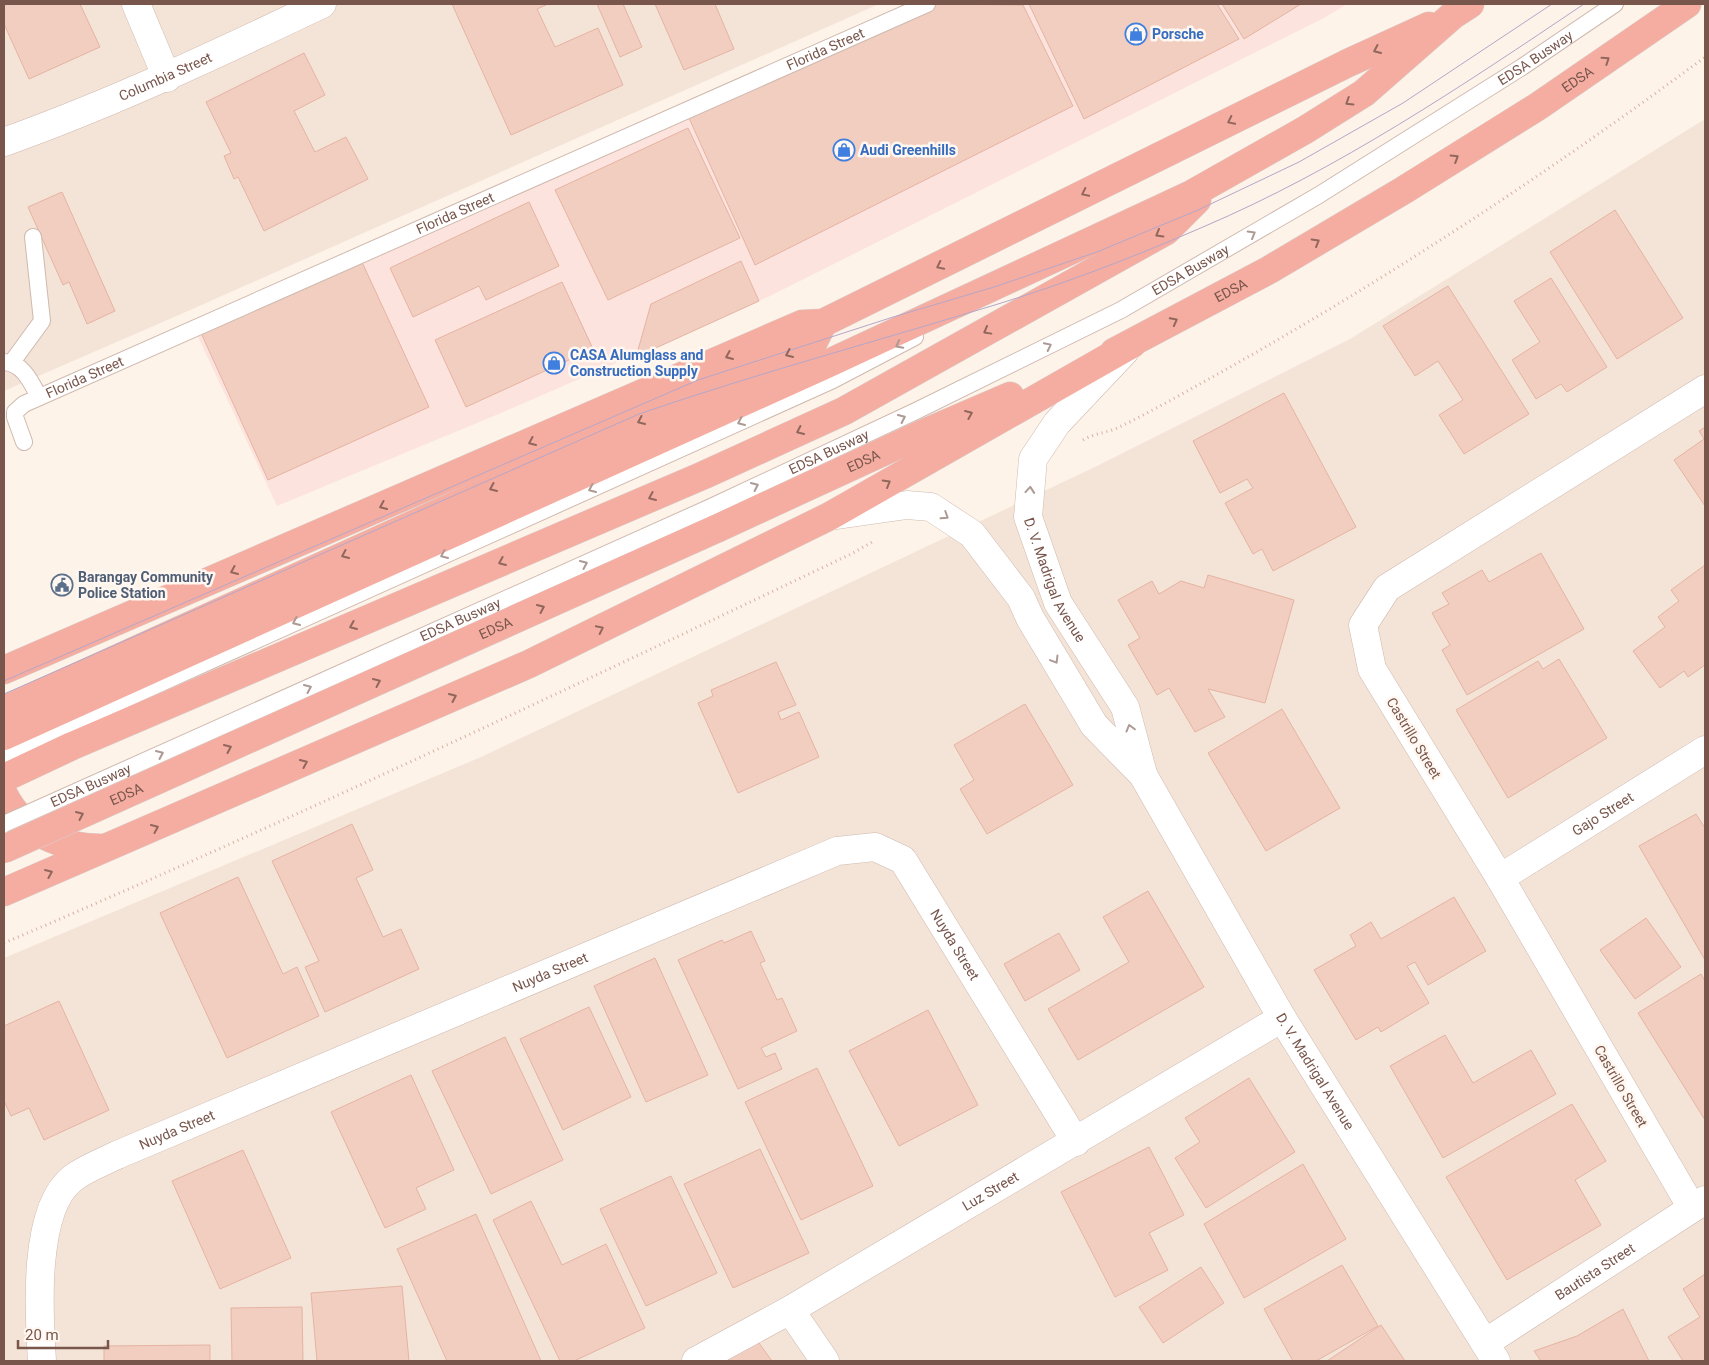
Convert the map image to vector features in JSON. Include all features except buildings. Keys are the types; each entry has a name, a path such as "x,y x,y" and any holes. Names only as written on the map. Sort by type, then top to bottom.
{"highway":[{"name":"EDSA","path":"4,849 714,518 924,433 1132,344 1269,270 1404,190 1537,107 1686,4"},
{"path":"4,736 830,372 1190,195 1305,130 1364,92 1461,9"},
{"path":"4,710 564,442 802,324 824,323 1339,67 1461,9"},
{"path":"4,778 81,742 704,475 844,411 1166,231 1220,178"},
{"path":"4,892 110,848 529,664 830,516 1132,344"},
{"path":"4,670 564,442"},
{"path":"4,795 22,820 41,834 63,844 79,847 110,848"}],"street":[{"path":"136,4 167,78"},
{"name":"Columbia Street","path":"4,142 50,126 167,78 322,4"},
{"name":"D. V. Madrigal Avenue","path":"1132,344 1057,423 1033,459 1028,517 1058,603 1125,707 1143,775"},
{"name":"Castrillo Street","path":"1699,1204 1372,669 1363,625 1387,588 1705,389"},
{"name":"D. V. Madrigal Avenue","path":"830,516 907,505 931,507 972,534 1021,598 1030,618 1094,725 1143,775 1282,1018 1491,1352"},
{"name":"Gajo Street","path":"1500,878 1705,750"},
{"name":"Nuyda Street","path":"42,1361 39,1306 44,1240 53,1203 72,1178 117,1155 837,851 875,847 903,860 1076,1142"},
{"name":"Luz Street","path":"696,1361 790,1310 1282,1018"},
{"name":"Bautista Street","path":"1491,1352 1699,1204"},
{"path":"790,1310 825,1361"}],"lane":[{"name":"Florida Street","path":"24,442 15,417 15,412 20,406 927,4"},
{"path":"1461,9 1479,4"},
{"name":"EDSA Busway","path":"4,824 714,518 916,411 1121,310 1319,195 1514,72 1615,4"},
{"path":"33,237 42,322 8,362 24,371 40,397"},
{"path":"4,754 830,372"}],"path":[{"path":"1080,441 1095,433 1112,430 1199,384 1394,269 1648,100 1705,57"},
{"path":"4,943 272,825 659,645 851,554 882,537"}],"shaded area":[{"path":"4,4 879,4 4,391"},
{"path":"937,4 1347,4 1324,18 770,296 501,413 277,506 198,337 582,166"},
{"path":"1705,119 1705,1361 4,1361 4,958 481,757 1097,466 1350,339"}],"tram line":[{"path":"4,681 698,380 890,318 994,287 1097,252 1198,210 1299,162 1403,103 1552,4"},
{"path":"4,694 639,414 773,371 1024,296 1101,268 1203,227 1253,204 1351,153 1446,95 1584,4"}],"place":[{"name":"Porsche","path":"1136,34"},
{"name":"Audi Greenhills","path":"844,150"},
{"name":"CASA Alumglass and Construction Supply","path":"554,363"},
{"name":"Barangay Community Police Station","path":"62,585"}]}
